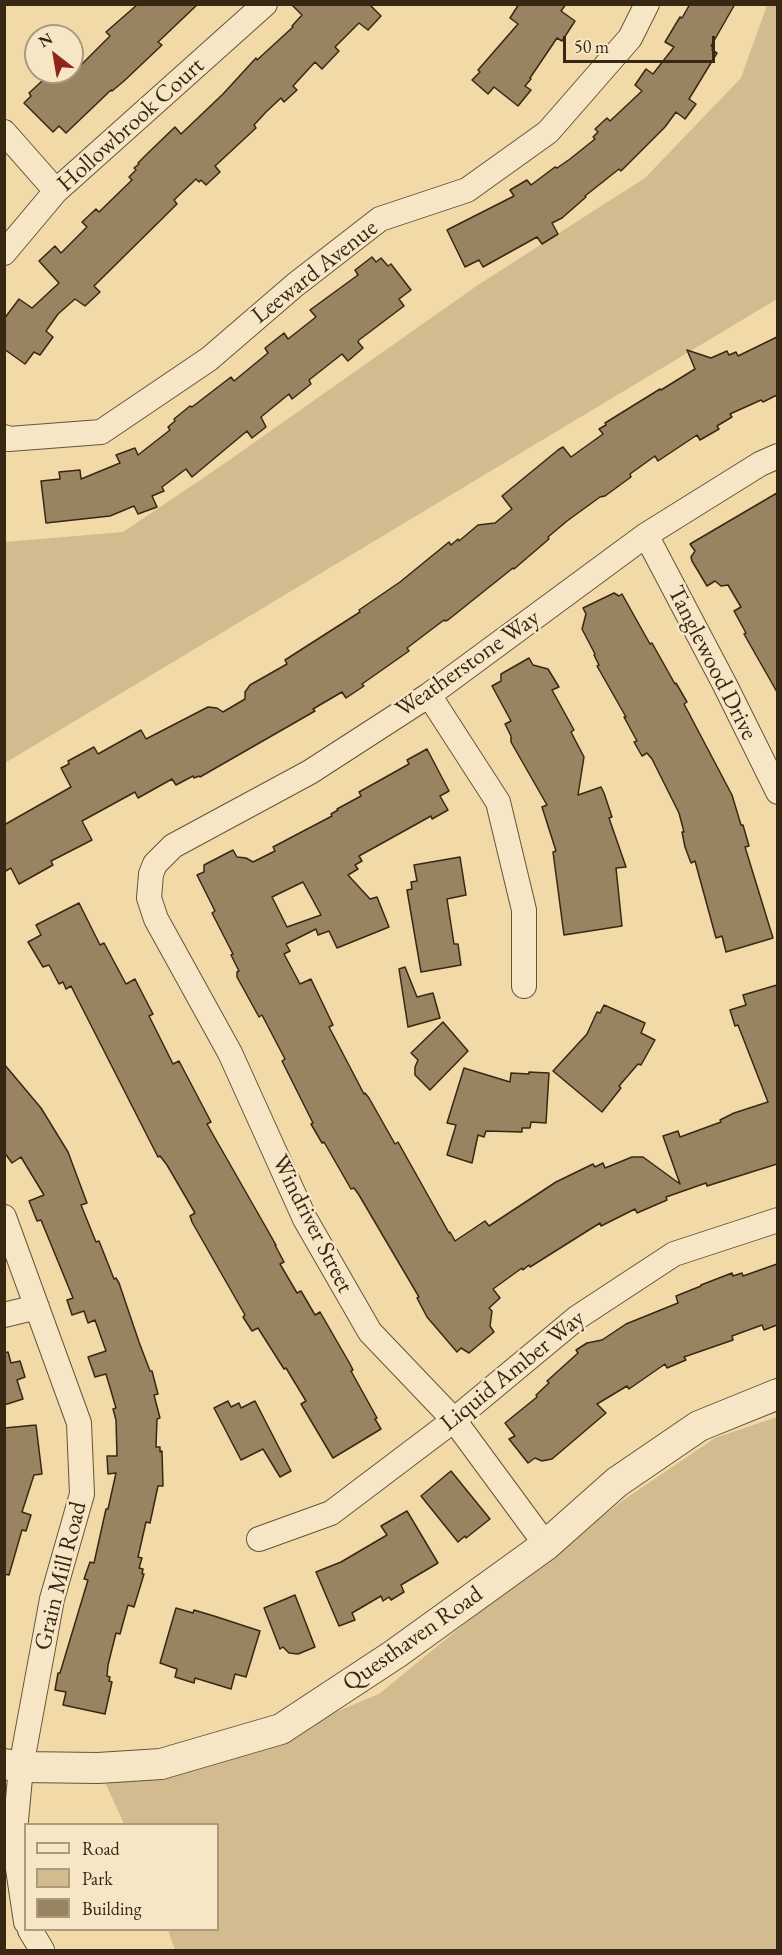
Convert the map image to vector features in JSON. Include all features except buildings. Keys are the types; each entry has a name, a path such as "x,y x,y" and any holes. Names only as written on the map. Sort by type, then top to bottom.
{"street":[{"name":"Hollowbrook Court","path":"4,254 56,191 265,4"},
{"name":"Leeward Avenue","path":"4,437 9,439 101,432 209,358 295,285 380,219 467,190 548,132 630,38 647,4"},
{"path":"4,132 56,191"},
{"name":"Weatherstone Way","path":"155,864 173,846 310,772 429,695 646,535 760,464 777,456"},
{"name":"Tanglewood Drive","path":"646,535 725,685 777,792"},
{"path":"429,695 498,802 524,910 524,986"},
{"name":"Windriver Street","path":"155,864 149,885 149,898 156,919 230,1053 304,1219 370,1332 453,1420 546,1545"},
{"name":"Grain Mill Road","path":"4,1217 79,1423 82,1494 52,1599 13,1765 14,1842 24,1909"},
{"name":"Liquid Amber Way","path":"259,1539 331,1513 453,1420 578,1317 674,1254 777,1220"},
{"path":"4,1315 37,1307"},
{"name":"Questhaven Road","path":"13,1765 98,1768 161,1764 281,1729 395,1654 546,1545 617,1482 699,1426 777,1394"},
{"path":"31,1931 42,1950"}],"green space":[{"path":"767,5 777,5 777,299 5,763 5,542 123,532 478,285 645,178 741,78"},
{"path":"777,1417 777,1950 175,1950 168,1931 219,1931 219,1823 124,1823 104,1780 230,1756 379,1694 512,1585 622,1501 715,1438"}]}
